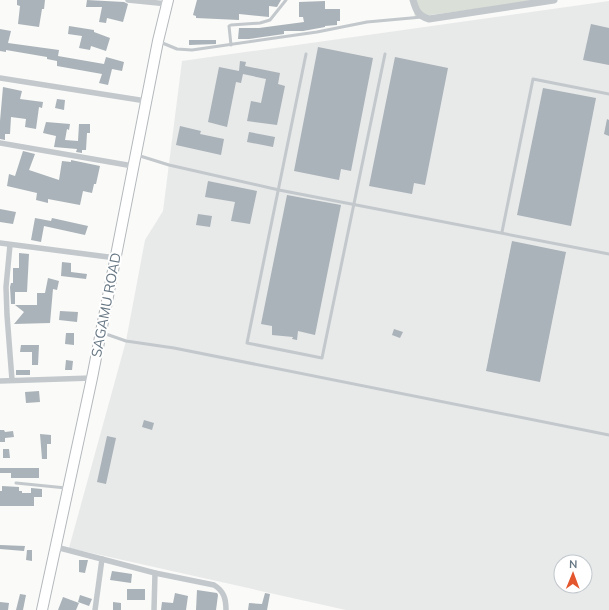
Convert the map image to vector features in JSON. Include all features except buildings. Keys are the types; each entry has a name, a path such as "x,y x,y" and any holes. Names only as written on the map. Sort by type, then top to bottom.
{"highway":[{"name":"SAGAMU ROAD","path":"42,610 92,378 158,41 168,2"}],"street":[{"path":"128,0 168,2"},
{"path":"413,0 416,12 422,17 429,19 554,0"},
{"path":"0,78 146,101"},
{"path":"0,143 133,166"},
{"path":"0,243 116,258"},
{"path":"10,245 6,287 6,315 12,380"},
{"path":"0,381 92,378"},
{"path":"56,547 155,573 214,585 224,594 226,610"},
{"path":"95,610 102,559"},
{"path":"154,610 155,573"}],"lane":[{"path":"231,45 229,26 260,23 270,20 286,0"},
{"path":"158,41 177,49 192,50 317,32 367,22 422,17"},
{"path":"306,54 247,343 322,358 385,54"},
{"path":"502,232 533,79 609,94"},
{"path":"135,155 169,165 279,190 502,232 609,254"},
{"path":"101,332 126,341 174,348 609,435"},
{"path":"16,483 68,488"}],"shaded area":[{"path":"412,0 545,0 415,17"},
{"path":"609,1 609,610 346,610 69,548 126,341 145,240 163,211 182,61"}]}
